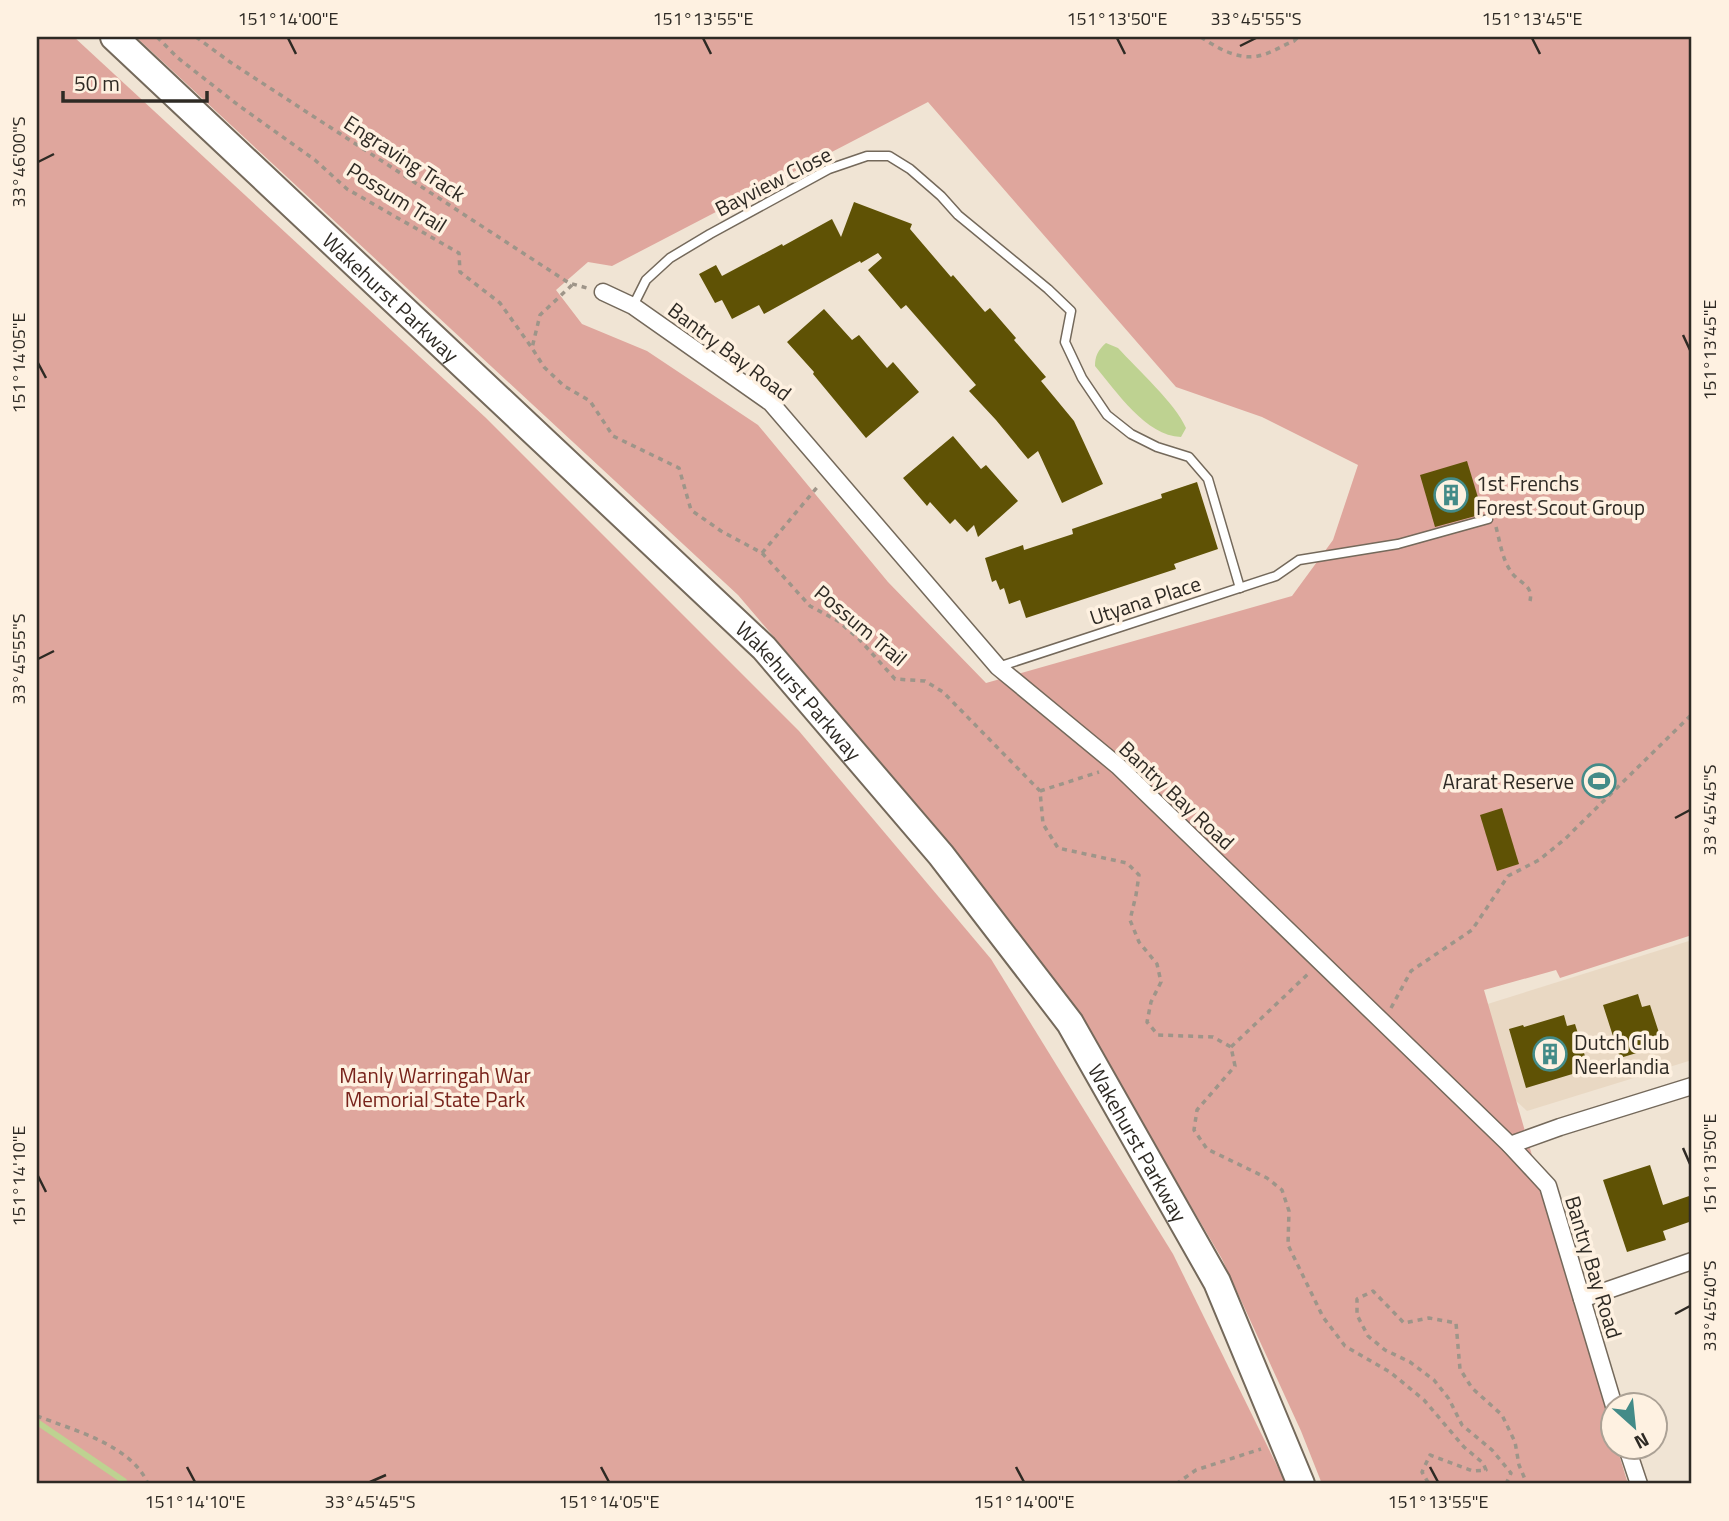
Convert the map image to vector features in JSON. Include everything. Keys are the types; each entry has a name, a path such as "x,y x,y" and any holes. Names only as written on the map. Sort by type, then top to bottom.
{"main road":[{"name":"Wakehurst Parkway","path":"114,37 764,648 941,855 1070,1023 1217,1282 1301,1484"}],"street":[{"name":"Bantry Bay Road","path":"603,292 634,306 771,403 998,667 1118,766 1510,1145 1548,1186 1610,1392"},
{"path":"1510,1145 1692,1086"},
{"path":"1582,1299 1692,1261"},
{"path":"1632,1462 1639,1484"}],"lane":[{"name":"Bayview Close","path":"634,306 646,280 670,258 710,234 829,169 867,156 889,156 910,169 958,215 1071,311 1065,342 1082,378 1107,415 1131,434 1157,447 1189,457 1208,479 1240,588"},
{"name":"Utyana Place","path":"998,667 1276,576 1299,560 1398,544 1488,519"}],"path":[{"name":"Possum Trail","path":"157,37 178,58 315,160 347,189 459,253 460,272 500,303 544,367 564,386 590,401 612,436 679,468 691,510 721,531 762,553 810,606 838,621 859,639 895,679 925,681 943,692 1040,791"},
{"name":"Engraving Track","path":"196,37 242,70 572,285 603,292"},
{"path":"1201,37 1236,55 1258,56 1298,37"},
{"path":"532,348 540,315 572,285"},
{"path":"762,553 830,472"},
{"path":"1488,519 1495,523 1503,556 1511,573 1528,586 1532,593 1530,601"},
{"path":"1383,1022 1411,971 1472,930 1508,876 1539,860 1565,839 1692,714"},
{"path":"1118,766 1040,791 1043,824 1058,848 1127,863 1139,875 1130,920 1139,942 1157,964 1161,982 1151,1002 1147,1022 1158,1035 1213,1037 1231,1047 1235,1066 1197,1111 1194,1130 1208,1149 1267,1178 1282,1190 1289,1211 1288,1245 1323,1317 1345,1346 1390,1371 1424,1400 1464,1447 1483,1463 1486,1471 1473,1471 1430,1455 1422,1472 1429,1484"},
{"path":"1231,1047 1321,962"},
{"path":"1506,1484 1511,1473 1492,1450 1462,1425 1449,1399 1434,1380 1410,1362 1385,1350 1368,1336 1357,1315 1357,1299 1373,1292 1404,1323 1429,1318 1456,1323 1460,1369 1472,1388 1502,1415 1515,1442 1519,1465 1527,1484"},
{"path":"37,1416 97,1439 133,1461 148,1484"},
{"path":"1176,1484 1196,1470 1283,1441"}],"shaded area":[{"path":"1106,343 1118,348 1174,408 1186,428 1181,437 1168,435 1144,421 1095,366 1098,353"},
{"path":"1692,940 1692,1060 1527,1111 1430,1022"}],"green space":[{"name":"Manly Warringah War Memorial State Park","path":"37,37 74,37 486,418 799,731 991,959 1173,1254 1286,1484 37,1484"},
{"path":"136,37 1692,37 1692,935 1560,978 1556,970 1484,990 1601,1392 1600,1462 1621,1462 1628,1484 1322,1484 1301,1431 1222,1259 1074,1008 932,822 738,595","holes":["928,102 1176,387 1262,417 1358,465 1333,540 1292,596 986,683 888,582 758,425 647,351 582,324 556,290 588,262 612,266"]}],"building":[{"path":"854,202 912,224 910,229 951,277 953,275 985,312 990,308 1046,377 1041,381 1074,421 1103,484 1062,503 1038,451 1028,459 969,391 976,385 906,305 901,309 868,270 882,258 878,253 764,314 759,305 732,319 722,300 715,303 699,274 716,265 722,276 832,219 841,237"},
{"path":"824,309 852,340 859,335 887,368 893,362 919,392 866,438 787,342"},
{"path":"953,436 981,469 986,465 1018,501 978,537 974,525 967,532 955,519 950,524 930,502 927,506 903,478"},
{"name":"1st Frenchs Forest Scout Group","path":"1467,461 1483,514 1435,527 1420,475"},
{"path":"1197,482 1218,549 1174,564 1176,569 1026,618 1020,600 1009,604 1004,588 1000,590 996,580 992,582 985,558 1023,545 1024,550 1073,534 1072,529 1162,498 1161,494"},
{"path":"1502,808 1519,864 1497,871 1480,815"},
{"path":"1638,994 1642,1007 1650,1005 1663,1045 1620,1058 1603,1005"},
{"name":"Dutch Club Neerlandia","path":"1564,1015 1567,1026 1575,1024 1589,1069 1526,1088 1509,1029"},
{"path":"1650,1165 1663,1205 1692,1195 1692,1221 1663,1231 1666,1240 1627,1252 1603,1180"}],"waterway":[{"path":"37,1422 125,1484"}],"place":[{"name":"1st Frenchs Forest Scout Group","path":"1451,495"},
{"name":"Ararat Reserve","path":"1599,781"},
{"name":"Dutch Club Neerlandia","path":"1550,1054"}]}
